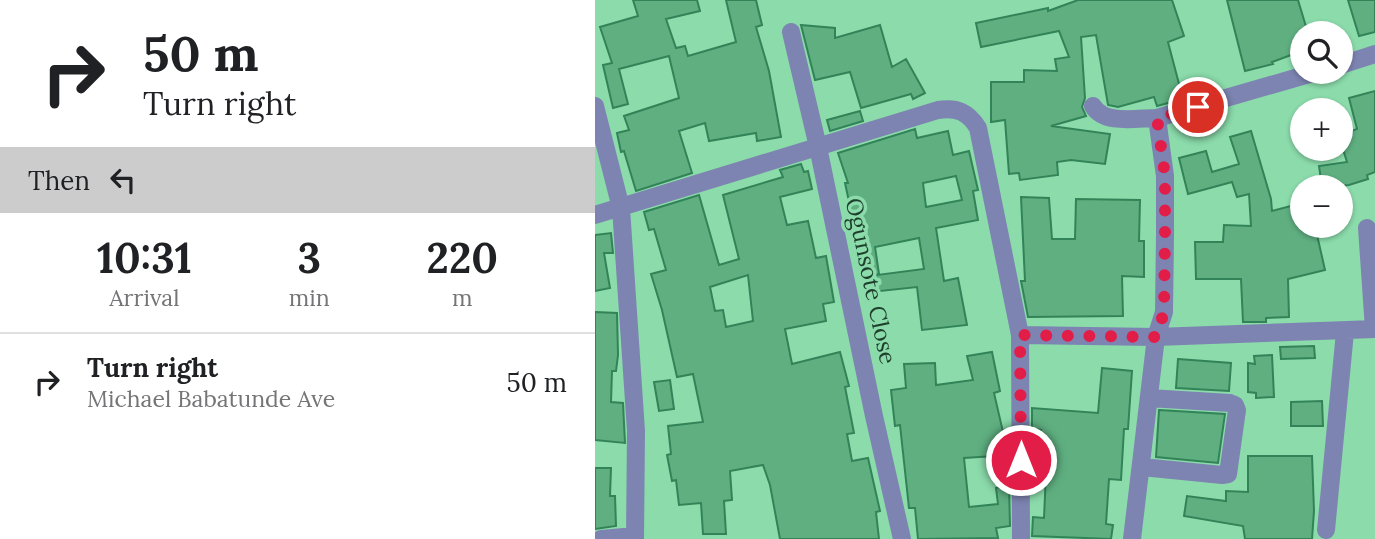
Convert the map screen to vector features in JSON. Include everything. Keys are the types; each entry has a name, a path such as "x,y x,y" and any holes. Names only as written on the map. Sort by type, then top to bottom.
{"street":[{"name":"Ogunsote Close","path":"791,32 902,539"},
{"path":"1353,61 1375,54"},
{"path":"1093,106 1097,114 1108,118 1157,118 1290,80"},
{"path":"595,106 621,208 635,418 635,538 601,539"},
{"path":"595,215 938,110 953,108 970,115 978,128 1020,335 1021,539"},
{"path":"1132,539 1156,337 1164,312 1165,176 1157,118"},
{"path":"1020,335 1156,337 1374,329 1367,228"},
{"path":"1326,530 1345,332"},
{"path":"1142,467 1228,474 1237,410 1235,405 1230,403 1149,398"}],"building":[{"path":"633,0 697,0 700,11 666,19 676,48 685,46 688,56 736,42 726,0 756,0 762,25 756,27 769,71 781,137 757,141 756,133 709,141 705,123 679,131 692,173 636,191 624,151 621,152 617,133 629,130 624,116 679,98 669,56 619,69 628,104 613,108 603,65 612,63 600,27 638,16"},
{"path":"1078,0 1172,0 1184,36 1168,42 1183,99 1157,106 1154,97 1118,107 1108,105 1096,35 1081,37 1085,98 1082,107 1086,116 1051,126 1110,134 1105,164 1071,160 1057,162 1058,175 1020,180 1019,173 1009,174 1005,120 991,122 991,82 1024,82 1024,70 1057,71 1055,59 1069,57 1059,31 981,47 976,23 1048,8 1048,11"},
{"path":"1227,0 1298,0 1304,21 1290,21 1290,55 1272,62 1273,64 1245,71"},
{"path":"1348,0 1375,0 1375,32 1359,36"},
{"path":"801,25 835,28 835,38 880,25 892,67 906,59 925,93 913,99 911,94 861,108 850,72 815,80"},
{"path":"1375,91 1375,172 1367,175 1368,179 1353,184 1353,175 1320,175 1319,166 1353,161 1353,130 1357,129 1353,98 1349,98"},
{"path":"860,111 863,121 830,131 827,120"},
{"path":"915,129 917,138 948,131 953,155 969,151 978,190 973,191 978,220 936,228 944,281 958,278 967,325 922,330 917,287 871,292 869,276 924,269 919,238 875,247 879,274 862,276 862,262 845,183 848,183 838,153","holes":["956,176 962,200 926,207 923,183"]},
{"path":"1251,131 1272,211 1290,206 1290,238 1318,238 1325,270 1288,279 1289,317 1266,318 1266,322 1243,322 1241,279 1196,279 1195,242 1223,242 1224,225 1251,226 1249,194 1237,197 1232,182 1188,194 1179,158 1206,151 1212,172 1239,164 1230,137"},
{"path":"801,164 804,172 808,171 812,189 780,197 787,225 808,221 816,258 826,256 834,302 823,304 826,321 785,329 792,364 840,352 849,386 845,387 854,433 847,434 852,461 868,458 880,511 876,512 879,539 780,539 770,485 763,465 730,471 732,500 724,501 726,534 703,534 701,503 679,505 676,480 672,481 667,455 671,454 668,426 703,422 693,374 677,377 651,274 666,270 654,229 649,230 644,212 699,195 719,265 739,259 723,195 783,177 780,170","holes":["748,275 753,321 726,327 723,310 715,311 710,287"]},
{"path":"1021,197 1049,198 1052,239 1075,239 1076,199 1140,200 1139,241 1144,241 1144,277 1122,276 1123,316 1028,317 1021,281 1025,281"},
{"path":"611,233 613,253 604,253 610,288 595,291 595,235"},
{"path":"595,312 617,313 618,355 616,371 612,371 611,402 623,403 625,443 595,440"},
{"path":"1314,346 1315,358 1281,359 1280,347"},
{"path":"992,352 1000,391 994,393 1009,458 1009,481 1000,483 995,456 964,458 969,507 998,504 996,488 1009,485 1010,526 996,528 998,538 918,539 915,508 909,508 900,425 895,426 891,390 906,388 904,364 935,363 936,385 973,380 967,356"},
{"path":"1272,355 1274,397 1256,398 1256,393 1248,392 1248,363 1255,364 1254,356"},
{"path":"1178,359 1231,363 1229,391 1176,388"},
{"path":"1102,368 1132,371 1128,429 1124,429 1121,480 1109,479 1106,524 1113,525 1111,539 1032,536 1033,517 1044,518 1046,472 1037,471 1041,430 1032,429 1032,408 1098,413"},
{"path":"670,380 674,409 659,411 654,382"},
{"path":"1322,401 1323,426 1291,426 1291,402"},
{"path":"1159,410 1225,414 1218,463 1156,457"},
{"path":"1248,456 1312,456 1312,539 1245,539 1243,526 1184,516 1187,496 1226,501 1226,491 1248,492"},
{"path":"595,468 611,468 610,496 615,496 616,526 595,529"}],"route":[{"path":"1021,460 1020,335 1156,337 1164,312 1165,236 1165,176 1157,118 1198,107"}]}
